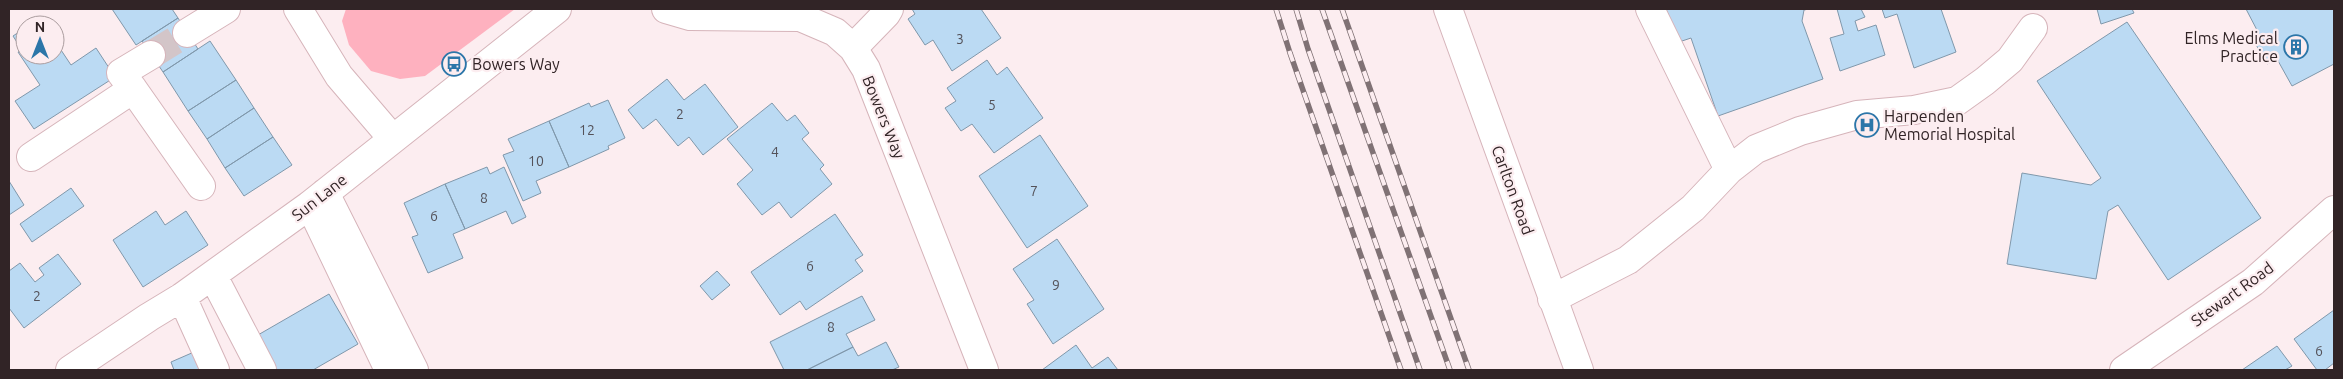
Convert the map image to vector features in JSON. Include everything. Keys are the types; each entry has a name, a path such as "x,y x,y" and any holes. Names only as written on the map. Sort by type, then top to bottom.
{"street":[{"path":"187,33 226,9"},
{"path":"298,9 339,76 392,138"},
{"name":"Sun Lane","path":"70,370 213,276 318,198 557,9"},
{"name":"Bowers Way","path":"666,9 690,16 800,17 834,32 853,48 866,69 984,370"},
{"path":"853,48 889,9"},
{"name":"Carlton Road","path":"1448,9 1579,370"},
{"path":"1650,9 1729,170"},
{"path":"1552,299 1628,260 1692,208 1729,170 1756,149 1800,131 1858,115 1914,110 1957,101 2010,60 2033,28"},
{"path":"151,55 121,73 201,186"},
{"path":"31,156 133,90"},
{"path":"318,198 389,370"},
{"path":"318,198 414,370"},
{"name":"Stewart Road","path":"2134,368 2253,282 2334,210"},
{"path":"213,276 262,370"},
{"path":"182,298 215,370"}],"shaded area":[{"path":"346,9 515,9 425,76 400,79 371,71 349,45 342,21"}],"building":[{"path":"112,9 172,9 178,18 136,45"},
{"path":"912,9 981,9 1001,38 952,71 933,40 925,45 908,19 915,14"},
{"path":"1666,9 1809,9 1804,10 1802,21 1823,79 1718,116 1691,38 1679,42"},
{"path":"1837,9 1861,9 1865,17 1855,21 1858,31 1876,25 1885,55 1840,71 1830,38 1844,34"},
{"path":"1882,9 1941,9 1956,52 1914,68 1897,14 1885,18"},
{"path":"2097,9 2132,9 2134,13 2101,24"},
{"name":"Elms Medical Practice","path":"2246,9 2334,9 2334,64 2292,86 2277,59 2267,64 2251,36 2258,32"},
{"path":"178,18 198,49 163,72 142,41"},
{"path":"2127,22 2261,218 2168,280 2118,205 2108,211 2096,279 2007,264 2022,173 2091,185 2101,178 2037,81"},
{"path":"210,41 236,80 188,111 163,72"},
{"path":"96,48 115,77 34,129 15,101 40,85 27,65 65,65 65,56 71,65"},
{"path":"987,60 997,75 1007,67 1043,118 994,153 972,124 961,131 945,108 956,101 947,88"},
{"path":"667,79 684,100 705,84 738,127 703,155 689,137 678,146 656,119 643,129 628,110"},
{"path":"236,80 254,108 207,139 188,111"},
{"path":"608,100 625,138 608,146 609,149 569,167 549,121 589,103 591,107"},
{"path":"772,103 787,121 795,115 809,133 802,139 824,165 820,169 832,184 791,218 779,202 762,215 737,184 753,170 727,139"},
{"path":"254,108 273,137 225,168 207,139"},
{"path":"549,121 569,167 536,181 541,193 523,201 503,155 514,151 508,139"},
{"path":"1040,135 1088,206 1027,248 979,176"},
{"path":"273,137 292,165 244,196 225,168"},
{"path":"487,167 490,174 504,167 526,217 512,224 506,211 465,229 445,184"},
{"path":"9,181 24,205 9,215"},
{"path":"445,184 465,229 453,234 463,258 428,273 412,237 418,235 404,203"},
{"path":"71,188 84,206 32,242 20,224"},
{"path":"156,211 165,225 186,211 208,245 143,287 113,240"},
{"path":"835,214 863,255 855,260 863,271 806,310 800,301 780,315 751,272"},
{"path":"1057,239 1104,309 1053,344 1027,304 1034,300 1013,269"},
{"path":"58,254 81,284 24,328 9,308 9,271 20,263 35,282 44,275 39,268"},
{"path":"717,271 730,285 712,300 700,286"},
{"path":"329,294 358,344 313,370 269,370 251,339"},
{"path":"862,296 875,320 846,334 853,347 807,370 784,370 770,342"},
{"path":"2334,310 2334,363 2325,370 2317,370 2294,339"},
{"path":"886,342 899,367 892,370 807,370 853,347 858,356"},
{"path":"1076,345 1092,368 1108,357 1118,370 1042,370"},
{"path":"2277,346 2292,366 2285,370 2242,370"},
{"path":"194,352 202,370 174,370 171,362"}],"tunnel":[{"path":"151,55 187,33"}],"railway":[{"path":"1276,9 1401,370"},
{"path":"1296,9 1308,49 1420,370"},
{"path":"1322,9 1450,370"},
{"path":"1342,9 1469,370"}],"place":[{"name":"Elms Medical Practice","path":"2296,47"},
{"name":"Bowers Way","path":"454,64"},
{"name":"Harpenden Memorial Hospital","path":"1867,125"}]}
